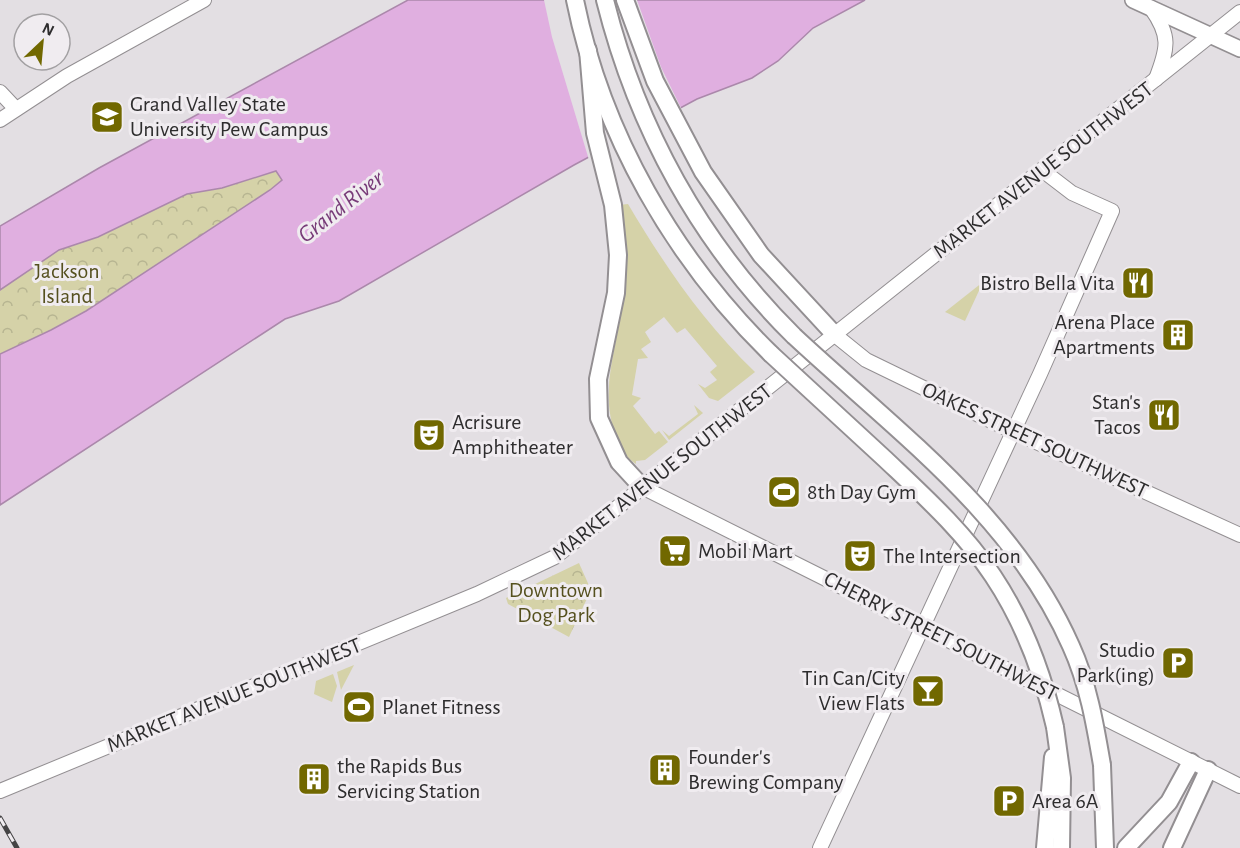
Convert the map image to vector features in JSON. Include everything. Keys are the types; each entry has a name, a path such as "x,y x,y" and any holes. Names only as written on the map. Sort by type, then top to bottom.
{"highway":[{"path":"575,0 588,50 608,110 633,165 690,261 720,300 771,354 934,504 969,543 994,577 1026,635 1043,682 1055,727 1063,796 1061,848"},
{"path":"605,0 625,69 659,150 702,226 731,266 794,336 974,501 999,529 1037,580 1072,647 1095,720 1105,783 1105,848"},
{"path":"625,0 655,81 703,172 749,239 835,335"},
{"path":"588,50 595,133 613,205 618,255 613,311 598,379 598,411 602,430 619,462 642,488"},
{"path":"1045,848 1055,727"},
{"path":"1126,848 1169,802 1191,762"},
{"path":"1172,848 1208,770"}],"main road":[{"path":"0,120 67,76 204,0"},
{"path":"1133,0 1212,34 1240,49"},
{"path":"1151,8 1164,26 1166,40 1165,56 1155,81"},
{"name":"MARKET AVENUE SOUTHWEST","path":"0,791 531,570 570,546 1240,12"},
{"path":"0,92 16,109"},
{"path":"820,848 1112,211 1072,193 1042,170"},
{"name":"OAKES STREET SOUTHWEST","path":"835,335 866,360 1012,431 1240,535"},
{"name":"CHERRY STREET SOUTHWEST","path":"642,488 1240,786"}],"green space":[{"name":"Jackson Island","path":"276,171 282,180 270,190 86,311 0,354 0,290 59,250 98,237 187,194 222,188"},
{"path":"628,204 702,314 755,372 718,401 709,398 698,384 705,388 717,380 710,372 717,366 685,328 677,333 664,317 645,332 651,342 641,349 648,358 638,359 632,395 641,398 633,406 655,434 659,431 668,442 645,460 636,461 636,464 622,450 617,439 611,420 609,401 609,383 624,288 619,205"},
{"path":"983,282 965,321 945,312"},
{"path":"694,405 703,413 669,440 662,430 669,436 698,414"},
{"name":"Downtown Dog Park","path":"579,563 591,590 569,637 508,604 506,598"},
{"path":"354,665 341,690 337,672"},
{"path":"333,674 337,686 332,702 314,694 316,681"}],"water":[{"name":"Grand River","path":"408,0 865,0 813,28 778,61 752,78 697,99 574,165 339,301 285,319 0,505 0,354 86,311 282,180 276,171 222,188 187,194 98,237 59,250 0,290 0,226 99,168"}],"pier":[{"path":"544,0 637,0 661,67 682,110 589,160 552,37"}],"railway":[{"path":"0,818 17,848"}],"place":[{"name":"Grand Valley State University Pew Campus","path":"107,117"},
{"name":"Bistro Bella Vita","path":"1138,283"},
{"name":"Arena Place Apartments","path":"1178,335"},
{"name":"Stan's Tacos","path":"1164,415"},
{"name":"Acrisure Amphitheater","path":"429,435"},
{"name":"8th Day Gym","path":"784,492"},
{"name":"Mobil Mart","path":"675,551"},
{"name":"The Intersection","path":"860,556"},
{"name":"Studio Park(ing)","path":"1178,663"},
{"name":"Tin Can/City View Flats","path":"928,691"},
{"name":"Planet Fitness","path":"359,707"},
{"name":"Founder's Brewing Company","path":"665,770"},
{"name":"the Rapids Bus Servicing Station","path":"314,779"},
{"name":"Area 6A","path":"1009,801"}]}
